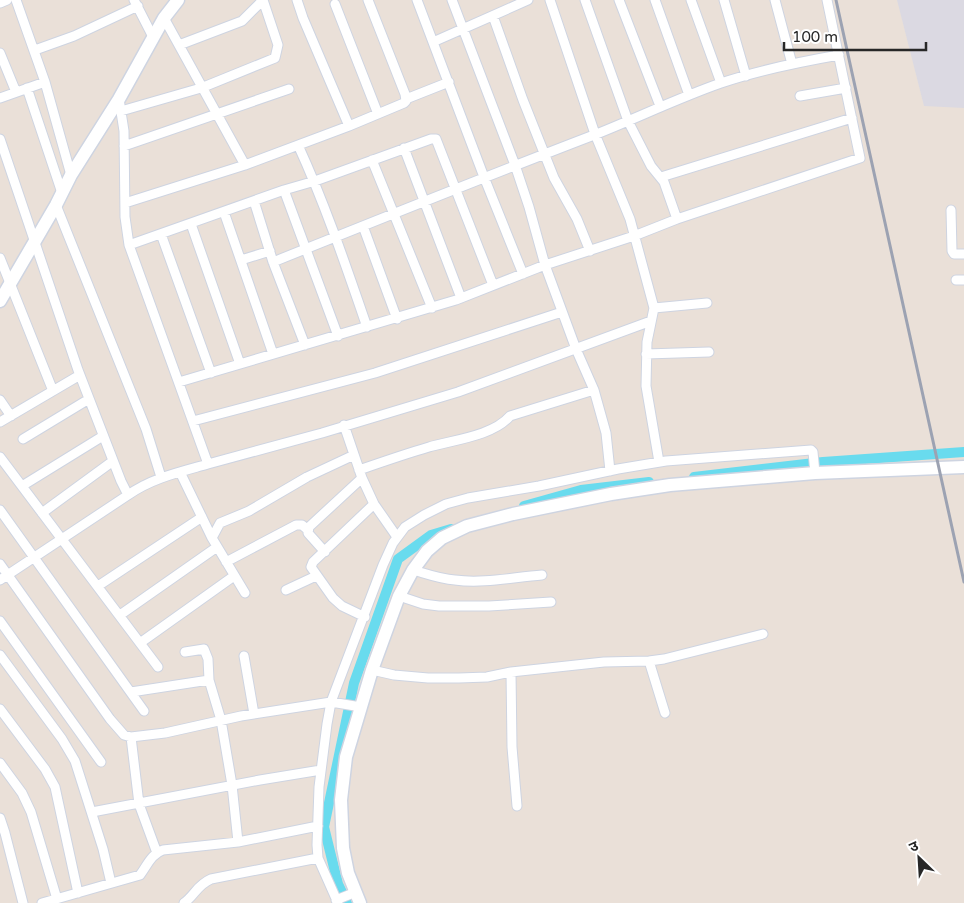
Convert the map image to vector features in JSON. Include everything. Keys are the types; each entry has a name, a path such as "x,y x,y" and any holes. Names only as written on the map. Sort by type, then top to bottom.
{"street":[{"path":"0,3 7,0"},
{"path":"16,0 45,82 70,175"},
{"path":"0,301 56,205 70,175 120,105 164,18 178,0"},
{"path":"120,105 201,88 275,58 278,46 263,0 242,21 178,45"},
{"path":"297,0 348,126"},
{"path":"368,0 406,99"},
{"path":"417,0 523,274"},
{"path":"452,0 515,164 530,207 545,265 562,312 594,390 606,433 610,471"},
{"path":"433,42 528,0"},
{"path":"551,0 595,134 630,219 654,308 647,342 646,386 659,462"},
{"path":"585,0 628,121 651,166 661,177 677,219"},
{"path":"619,0 660,106"},
{"path":"654,0 689,95"},
{"path":"691,0 721,83"},
{"path":"724,0 746,76"},
{"path":"776,0 792,64"},
{"path":"179,382 432,308 545,265 860,158 827,0"},
{"path":"35,50 74,36 136,3 153,38"},
{"path":"335,4 378,114"},
{"path":"492,16 554,178 577,219 590,250"},
{"path":"164,18 245,165"},
{"path":"0,53 16,92"},
{"path":"273,262 721,83 792,64 839,55"},
{"path":"0,98 45,82"},
{"path":"125,203 245,165 404,104 406,99 448,82"},
{"path":"27,88 62,193"},
{"path":"800,96 846,88"},
{"path":"124,146 289,89"},
{"path":"120,105 124,146 125,217 129,245 208,464"},
{"path":"661,177 852,118"},
{"path":"0,139 80,375 128,495"},
{"path":"129,245 284,190 315,181 404,148 436,139 494,285"},
{"path":"298,145 315,181 367,327"},
{"path":"404,148 461,298"},
{"path":"372,160 432,308"},
{"path":"284,190 338,336"},
{"path":"254,201 273,262 305,345"},
{"path":"56,205 146,429 161,477"},
{"path":"951,210 952,251 954,254 964,254"},
{"path":"224,212 273,354"},
{"path":"192,224 240,364"},
{"path":"363,226 397,318"},
{"path":"161,234 211,373"},
{"path":"241,260 270,251"},
{"path":"0,258 53,391"},
{"path":"654,308 707,303"},
{"path":"193,421 375,373 562,312"},
{"path":"4,577 138,488 161,477 458,392 651,321"},
{"path":"646,354 709,352"},
{"path":"0,422 80,375"},
{"path":"308,530 361,474 429,447 492,430 504,423 510,416 594,390"},
{"path":"23,439 89,399"},
{"path":"0,400 11,416"},
{"path":"344,425 361,474 374,504 397,537"},
{"path":"22,486 103,436"},
{"path":"347,899 318,858 321,770 326,724 383,565 404,527 446,504 484,494 539,486 659,462 811,450 814,470"},
{"path":"212,538 220,523 249,511 307,478 354,455"},
{"path":"0,456 158,667"},
{"path":"42,513 113,461"},
{"path":"347,899 348,873 343,848 341,800 346,757 358,706 399,596 412,570 442,538 467,526 513,514 611,494 670,485 814,470 964,467"},
{"path":"180,472 212,538 245,593"},
{"path":"365,617 342,606 333,598 312,570 311,565 374,504"},
{"path":"0,510 144,711"},
{"path":"98,586 202,517"},
{"path":"226,562 296,525 302,525 308,530 310,537 325,552"},
{"path":"120,615 217,547"},
{"path":"0,564 4,577 124,735 131,737 165,733 221,720 335,702 358,706"},
{"path":"412,570 442,579 466,581 542,574"},
{"path":"140,643 234,576"},
{"path":"286,590 316,576"},
{"path":"399,596 424,604 439,606 489,606 550,602"},
{"path":"0,621 101,762"},
{"path":"372,670 394,675 428,678 487,677 511,672 604,662 649,661 763,634"},
{"path":"186,652 204,649 208,659 209,680 221,720 232,785 238,842"},
{"path":"0,655 76,761 111,883"},
{"path":"244,656 254,714"},
{"path":"649,661 665,713"},
{"path":"511,672 512,747 517,806"},
{"path":"130,692 209,680"},
{"path":"0,709 45,769 55,787 78,893"},
{"path":"131,737 139,804 157,852"},
{"path":"0,763 22,793 31,812 57,899"},
{"path":"92,812 321,770"},
{"path":"0,818 23,903"},
{"path":"42,903 140,875 157,852 163,850 238,842 318,826"},
{"path":"184,903 202,883 211,879 318,858"}],"shaded area":[{"path":"897,0 964,0 964,108 924,106"}],"waterway":[{"path":"694,477 823,462 964,452"},
{"path":"524,506 581,490 649,482"},
{"path":"347,903 338,884 324,827 354,683 398,559 431,535 451,529"}],"railway":[{"path":"836,0 964,582"}]}
